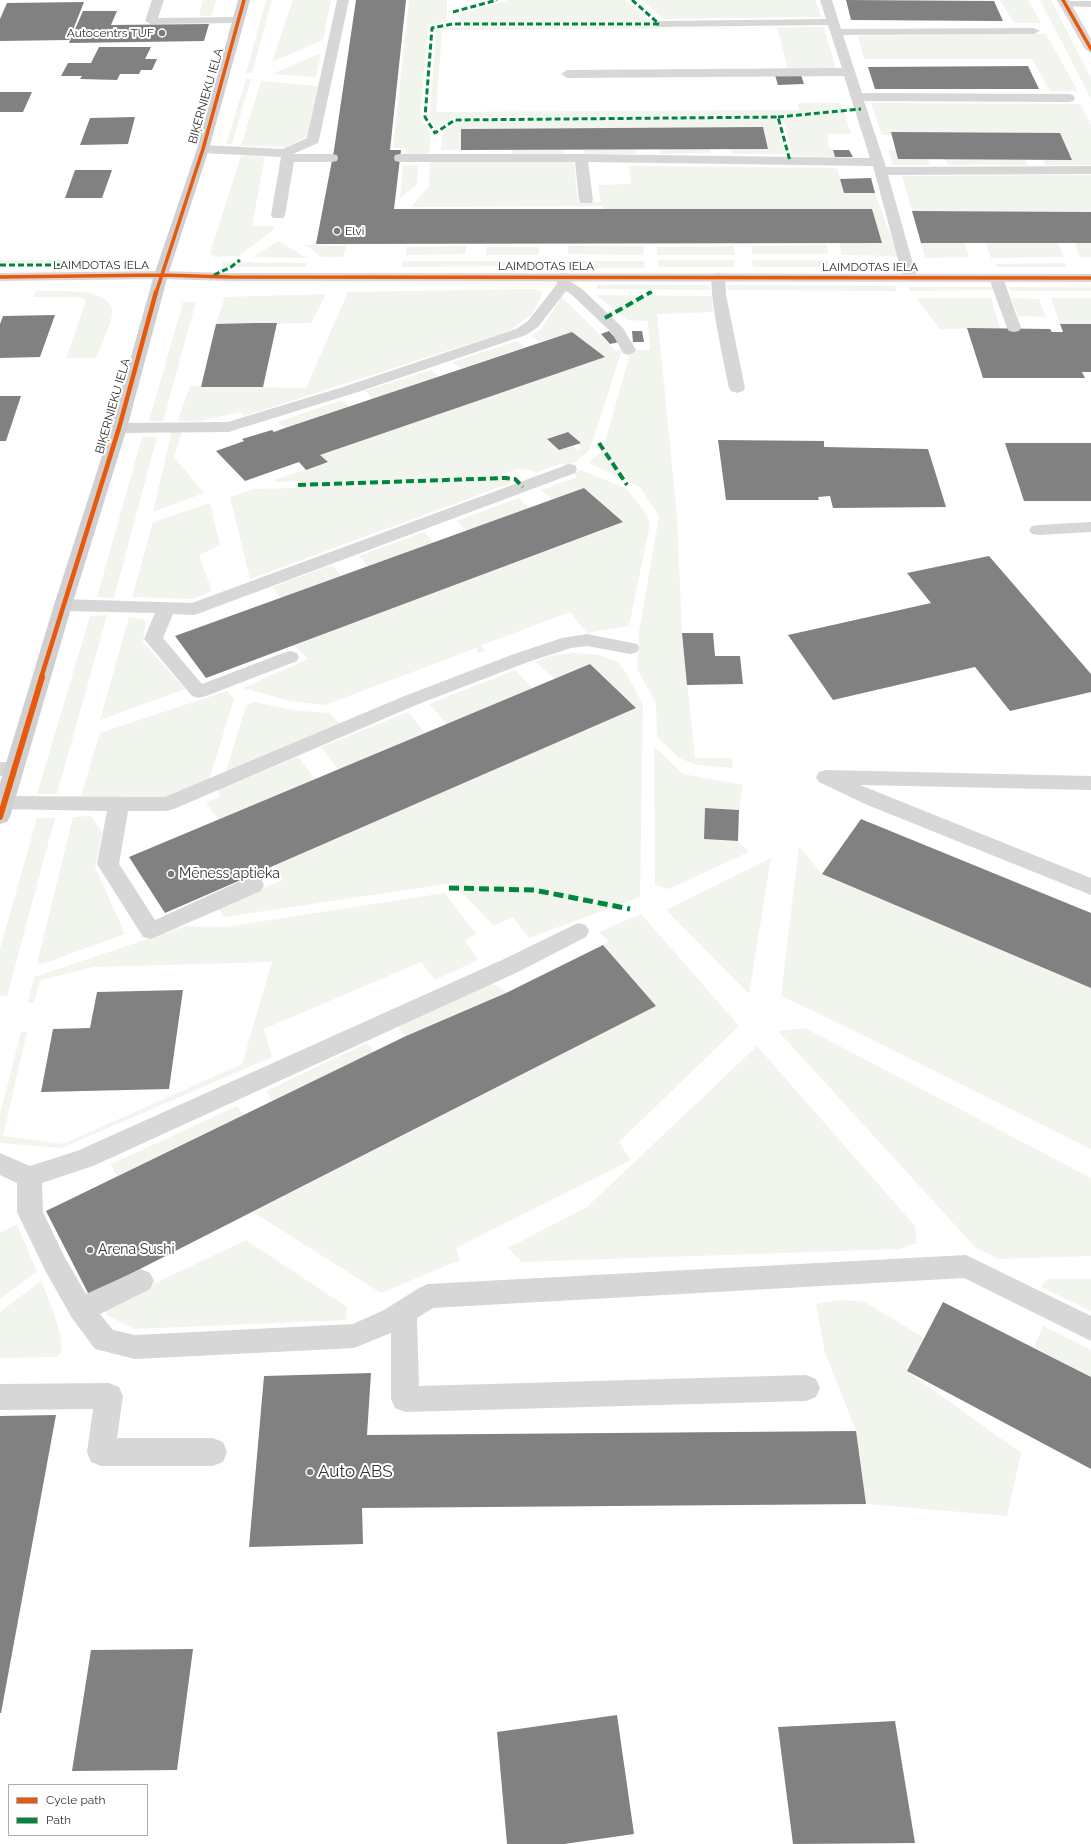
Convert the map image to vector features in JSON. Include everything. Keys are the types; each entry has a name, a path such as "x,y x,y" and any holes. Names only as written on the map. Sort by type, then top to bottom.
{"street":[{"path":"158,0 151,21 238,20"},
{"name":"BIĶERNIEKU IELA","path":"2,810 7,769 63,605 119,428 161,275 203,149 244,0"},
{"path":"286,155 313,140 343,0"},
{"path":"826,0 879,166 910,278"},
{"path":"1064,2 1091,4"},
{"path":"1064,2 1091,49"},
{"path":"658,24 1034,31"},
{"path":"567,74 850,72"},
{"path":"857,97 1069,98"},
{"path":"203,149 332,158"},
{"path":"278,215 286,155"},
{"path":"400,158 581,158 1091,170"},
{"path":"581,158 586,200"},
{"name":"LAIMDOTAS IELA","path":"0,277 161,275 563,280 718,277 1091,278"},
{"path":"718,277 719,295 737,388"},
{"path":"996,278 1014,328"},
{"path":"119,428 229,427 352,389 521,332 532,324 563,280 618,331 628,350"},
{"path":"63,605 194,609 569,469"},
{"path":"1038,530 1091,527"},
{"path":"167,608 153,639 199,692 290,657"},
{"path":"2,810 119,803 167,804 409,701 521,658 569,642 587,640 630,648"},
{"path":"1091,783 826,777 880,802 1091,887"},
{"path":"119,803 108,864 151,931 253,885"},
{"path":"0,1163 29,1176 84,1159 510,966 578,930"},
{"path":"29,1176 30,1212 55,1264 81,1310 105,1340 135,1347 354,1336 393,1320 428,1296 966,1266 1091,1328"},
{"path":"81,1310 141,1281"},
{"path":"404,1312 405,1399 806,1388"},
{"path":"0,1397 109,1396 101,1452 213,1452"}],"shaded area":[{"path":"203,0 216,0 212,16 199,16"},
{"path":"266,0 272,0 252,73 246,73"},
{"path":"293,0 331,0 323,40 272,62"},
{"path":"409,0 447,0 447,22 428,25 420,117 431,134 429,155 405,155 406,148 393,148"},
{"path":"509,0 625,0 650,22 458,23 459,14"},
{"path":"642,0 815,0 821,17 664,19"},
{"path":"1000,0 1028,0 1041,23 1014,23"},
{"path":"1040,0 1051,0 1091,78 1091,99"},
{"path":"659,26 660,28 824,27 836,69 788,69 777,28 442,30 436,112 799,110 798,103 841,103 844,109 780,115 454,117 436,128 430,117 436,30 445,27"},
{"path":"1046,34 1078,91 1050,91 1032,59 864,59 858,36"},
{"path":"321,53 316,77 272,74"},
{"path":"246,79 251,79 232,144 226,144"},
{"path":"261,81 318,86 308,136 286,147 241,146"},
{"path":"871,103 1080,104 1091,125 1091,165 1045,165 1043,160 891,132 892,135 882,135"},
{"path":"844,112 851,134 827,134 829,148 833,150 835,157 793,156 783,118"},
{"path":"775,118 786,154 732,154 731,149 763,127 462,129 461,150 441,150 442,134 458,122"},
{"path":"636,149 637,154 585,154 584,150"},
{"path":"660,149 710,149 711,153 661,154"},
{"path":"513,150 563,150 563,154 512,154"},
{"path":"888,150 896,150 899,159 928,159 930,165 893,165"},
{"path":"241,156 265,157 252,226 274,226 272,231 238,256 214,257 210,253"},
{"path":"945,159 1026,160 1028,165 948,165"},
{"path":"430,161 572,162 574,164 578,202 601,202 598,185 631,184 629,166 837,168 844,193 875,193 898,256 841,255 840,243 882,243 872,209 603,209 602,206 411,207 429,186"},
{"path":"403,165 418,165 417,185 400,198"},
{"path":"1091,175 1091,212 912,211 902,176"},
{"path":"279,241 306,258 253,257"},
{"path":"921,243 965,243 969,257 925,258"},
{"path":"986,243 1058,243 1064,257 991,258"},
{"path":"1075,243 1091,243 1091,257 1080,257"},
{"path":"306,245 346,246 343,257 321,257"},
{"path":"827,245 828,254 752,254 751,246"},
{"path":"466,246 466,254 406,255 406,247"},
{"path":"568,246 644,246 643,255 568,254"},
{"path":"734,246 735,255 657,255 657,247"},
{"path":"486,247 539,247 539,255 486,255"},
{"path":"0,260 99,260 98,263 0,263"},
{"path":"658,260 734,260 735,267 659,267"},
{"path":"752,260 828,260 829,267 753,267"},
{"path":"403,261 541,261 541,266 402,267"},
{"path":"567,261 644,261 645,268 568,268"},
{"path":"222,262 307,263 306,267 222,267"},
{"path":"1066,263 1067,267 996,267 996,264"},
{"path":"597,285 709,285 710,290 597,289"},
{"path":"726,285 895,286 896,291 728,290"},
{"path":"909,287 992,287 994,290 909,291"},
{"path":"1009,287 1091,287 1091,291 1011,291"},
{"path":"533,289 543,292 532,314 509,331 244,416 241,412 201,421 178,421 190,386 306,388 348,292"},
{"path":"36,291 69,291 95,294 105,299 111,305 111,320 96,358 66,358 86,301 80,297 34,297"},
{"path":"326,294 311,323 216,324 225,297"},
{"path":"596,295 712,296 713,312 657,314 677,516 682,633 695,758 732,758 733,768 697,765 679,758 657,737 656,703 637,669 639,632 659,516 640,487 589,463 603,449 631,350 650,350 648,321 627,320"},
{"path":"562,297 615,350 622,350 590,449 577,461 565,466 562,463 535,473 532,470 518,469 502,474 511,483 250,579 230,497 254,489 297,488 300,481 276,482 274,480 328,462 320,455 604,357 572,332 540,342 531,336 541,329","holes":["568,432 581,443 577,444 582,448 577,450 573,446 559,450 547,439"]},
{"path":"916,298 991,298 1000,328 940,329"},
{"path":"1011,298 1039,299 1046,317 1018,316"},
{"path":"1051,298 1091,298 1091,324 1060,324"},
{"path":"183,302 196,302 163,421 149,421"},
{"path":"517,341 525,347 460,369 452,362"},
{"path":"431,370 439,376 373,399 365,391"},
{"path":"342,400 349,407 285,428 278,422"},
{"path":"172,431 182,432 174,457 204,493 153,512"},
{"path":"142,437 157,437 114,598 97,597"},
{"path":"581,470 627,489 646,514 650,524 629,626 587,633 570,612 482,645 485,652 478,653 476,648 325,705 290,701 243,688 308,659 294,645 622,523 585,488 552,500 541,490 577,477 573,473"},
{"path":"519,498 529,508 467,531 456,521"},
{"path":"210,503 220,545 199,555 212,591 192,599 132,597 153,522"},
{"path":"424,532 434,543 369,567 359,556"},
{"path":"332,565 341,576 281,598 272,587"},
{"path":"107,615 57,794 37,794 90,616"},
{"path":"129,617 146,620 143,642 185,689 100,720"},
{"path":"575,653 599,655 618,662 625,671 643,705 640,897 529,938 513,917 494,926 453,883 224,917 218,908 283,880 274,865 636,708 590,664 555,679 535,662 553,655"},
{"path":"515,670 532,688 447,724 429,704"},
{"path":"227,691 234,699 209,780 165,797 81,796 100,733"},
{"path":"253,702 299,711 330,713 341,725 225,774 246,706"},
{"path":"408,712 425,733 338,770 321,747"},
{"path":"654,746 683,774 743,785 739,810 705,808 704,839 738,841 749,852 669,889 655,885"},
{"path":"298,757 315,779 218,820 206,802 221,796 217,790"},
{"path":"91,816 102,833 95,867 125,934 45,963 37,964 73,817"},
{"path":"37,818 55,818 7,996 0,996 0,949"},
{"path":"799,846 822,874 1091,988 1091,1149 781,996"},
{"path":"771,858 749,994 666,910"},
{"path":"445,893 476,934 465,940 478,960 435,980 421,962 264,1029 272,1057 62,1148 0,1143 0,1114 21,1032 27,1032 3,1136 63,1144 242,1064 272,962 94,967 40,980 34,1003 28,1003 34,977 186,926 225,927"},
{"path":"641,914 739,1026 619,1142 631,1160 456,1248 460,1260 381,1293 253,1212 656,1006 603,945 609,942 599,932"},
{"path":"491,984 499,986 506,993 406,1036 398,1027 481,987"},
{"path":"805,1028 1091,1178 1091,1256 998,1259 975,1247 778,1031"},
{"path":"367,1043 375,1052 273,1101 266,1091"},
{"path":"757,1046 915,1226 917,1243 898,1249 522,1262 508,1248 587,1207"},
{"path":"237,1106 244,1115 117,1176 111,1164"},
{"path":"17,1224 37,1272 0,1299 0,1233"},
{"path":"246,1240 347,1307 346,1320 134,1329 107,1315 103,1308"},
{"path":"1047,1279 1091,1279 1091,1311 1041,1287"},
{"path":"41,1281 61,1338 61,1354 55,1357 0,1358 0,1312"},
{"path":"841,1300 865,1302 924,1338 907,1371 1021,1453 1007,1516 866,1504 856,1431 825,1353 816,1304"},
{"path":"1043,1326 1091,1350 1091,1377 1034,1347"}],"building":[{"path":"356,0 406,0 390,150 401,150 394,209 872,209 882,243 316,244 334,150"},
{"path":"846,0 994,1 1003,21 851,20"},
{"path":"84,2 69,40 0,41 0,19 7,3"},
{"path":"83,11 117,11 111,25 209,24 204,41 69,43"},
{"path":"99,47 151,47 145,59 157,59 152,70 141,70 139,74 120,74 117,80 80,79 82,76 61,76 68,63 91,63"},
{"path":"1028,66 1039,89 875,89 868,67"},
{"path":"775,75 801,75 804,84 778,85"},
{"path":"0,92 32,92 23,112 0,112"},
{"path":"135,117 128,144 80,145 90,118"},
{"path":"763,127 768,149 461,150 461,129"},
{"path":"891,132 1060,133 1072,160 898,159"},
{"path":"833,150 849,150 853,157 835,157"},
{"path":"75,170 112,170 102,198 65,198"},
{"path":"871,178 875,193 844,193 840,179"},
{"path":"912,211 1091,212 1091,243 921,243"},
{"path":"55,315 40,357 0,358 0,324 3,316"},
{"path":"277,323 263,387 201,387 216,324"},
{"path":"1060,324 1091,324 1091,372 1082,372 1085,378 983,378 967,328 1050,329 1052,332 1063,332"},
{"path":"609,331 619,342 610,344 601,334"},
{"path":"632,331 642,331 644,342 633,342"},
{"path":"572,332 605,357 320,455 328,462 306,470 299,462 245,481 216,451 244,441 242,439 272,430 274,432"},
{"path":"0,396 21,396 6,441 0,441"},
{"path":"568,432 581,443 559,450 547,439"},
{"path":"718,440 824,441 824,447 928,449 946,507 833,508 830,496 818,497 819,500 726,500"},
{"path":"1005,443 1091,443 1091,501 1024,501"},
{"path":"584,488 623,522 206,678 175,636"},
{"path":"989,556 1091,674 1091,692 1010,711 975,667 833,700 788,635 931,603 907,573"},
{"path":"682,633 713,633 715,656 740,656 743,684 687,685"},
{"path":"590,664 636,708 165,913 129,857"},
{"path":"705,808 739,810 738,841 704,839"},
{"path":"861,819 1091,913 1091,988 822,874"},
{"path":"603,945 656,1006 89,1295 46,1211 406,1036 506,993"},
{"path":"183,990 169,1089 41,1092 53,1029 90,1028 97,992"},
{"path":"943,1302 1091,1377 1091,1469 907,1371"},
{"path":"371,1373 367,1435 856,1431 866,1504 362,1508 363,1544 249,1547 264,1376"},
{"path":"56,1415 1,1713 0,1713 0,1416"},
{"path":"193,1649 177,1770 72,1771 91,1650"},
{"path":"617,1715 634,1834 564,1844 507,1844 497,1732"},
{"path":"895,1721 915,1843 793,1844 778,1727"}],"marked path":[{"path":"453,12 497,0"},
{"path":"632,0 659,24"},
{"path":"659,24 452,24 432,28 425,117 435,133 455,120 778,117 790,161"},
{"path":"778,117 861,109"},
{"path":"214,275 231,267 240,260"},
{"path":"0,265 77,265"},
{"path":"605,318 652,292"},
{"path":"599,443 627,485"},
{"path":"298,485 505,478 515,479 523,487"},
{"path":"449,888 534,890 630,909"}],"cycle path":[{"path":"0,817 63,605 119,428 161,275 203,149 244,0"},
{"path":"1063,0 1091,49"},
{"path":"0,277 161,275 229,277 1091,278"}],"place":[{"name":"Autocentrs TUF","path":"162,33"},
{"name":"Elvi","path":"337,231"},
{"name":"Mēness aptieka","path":"171,874"},
{"name":"Arena Sushi","path":"90,1250"},
{"name":"Auto ABS","path":"310,1472"}]}
